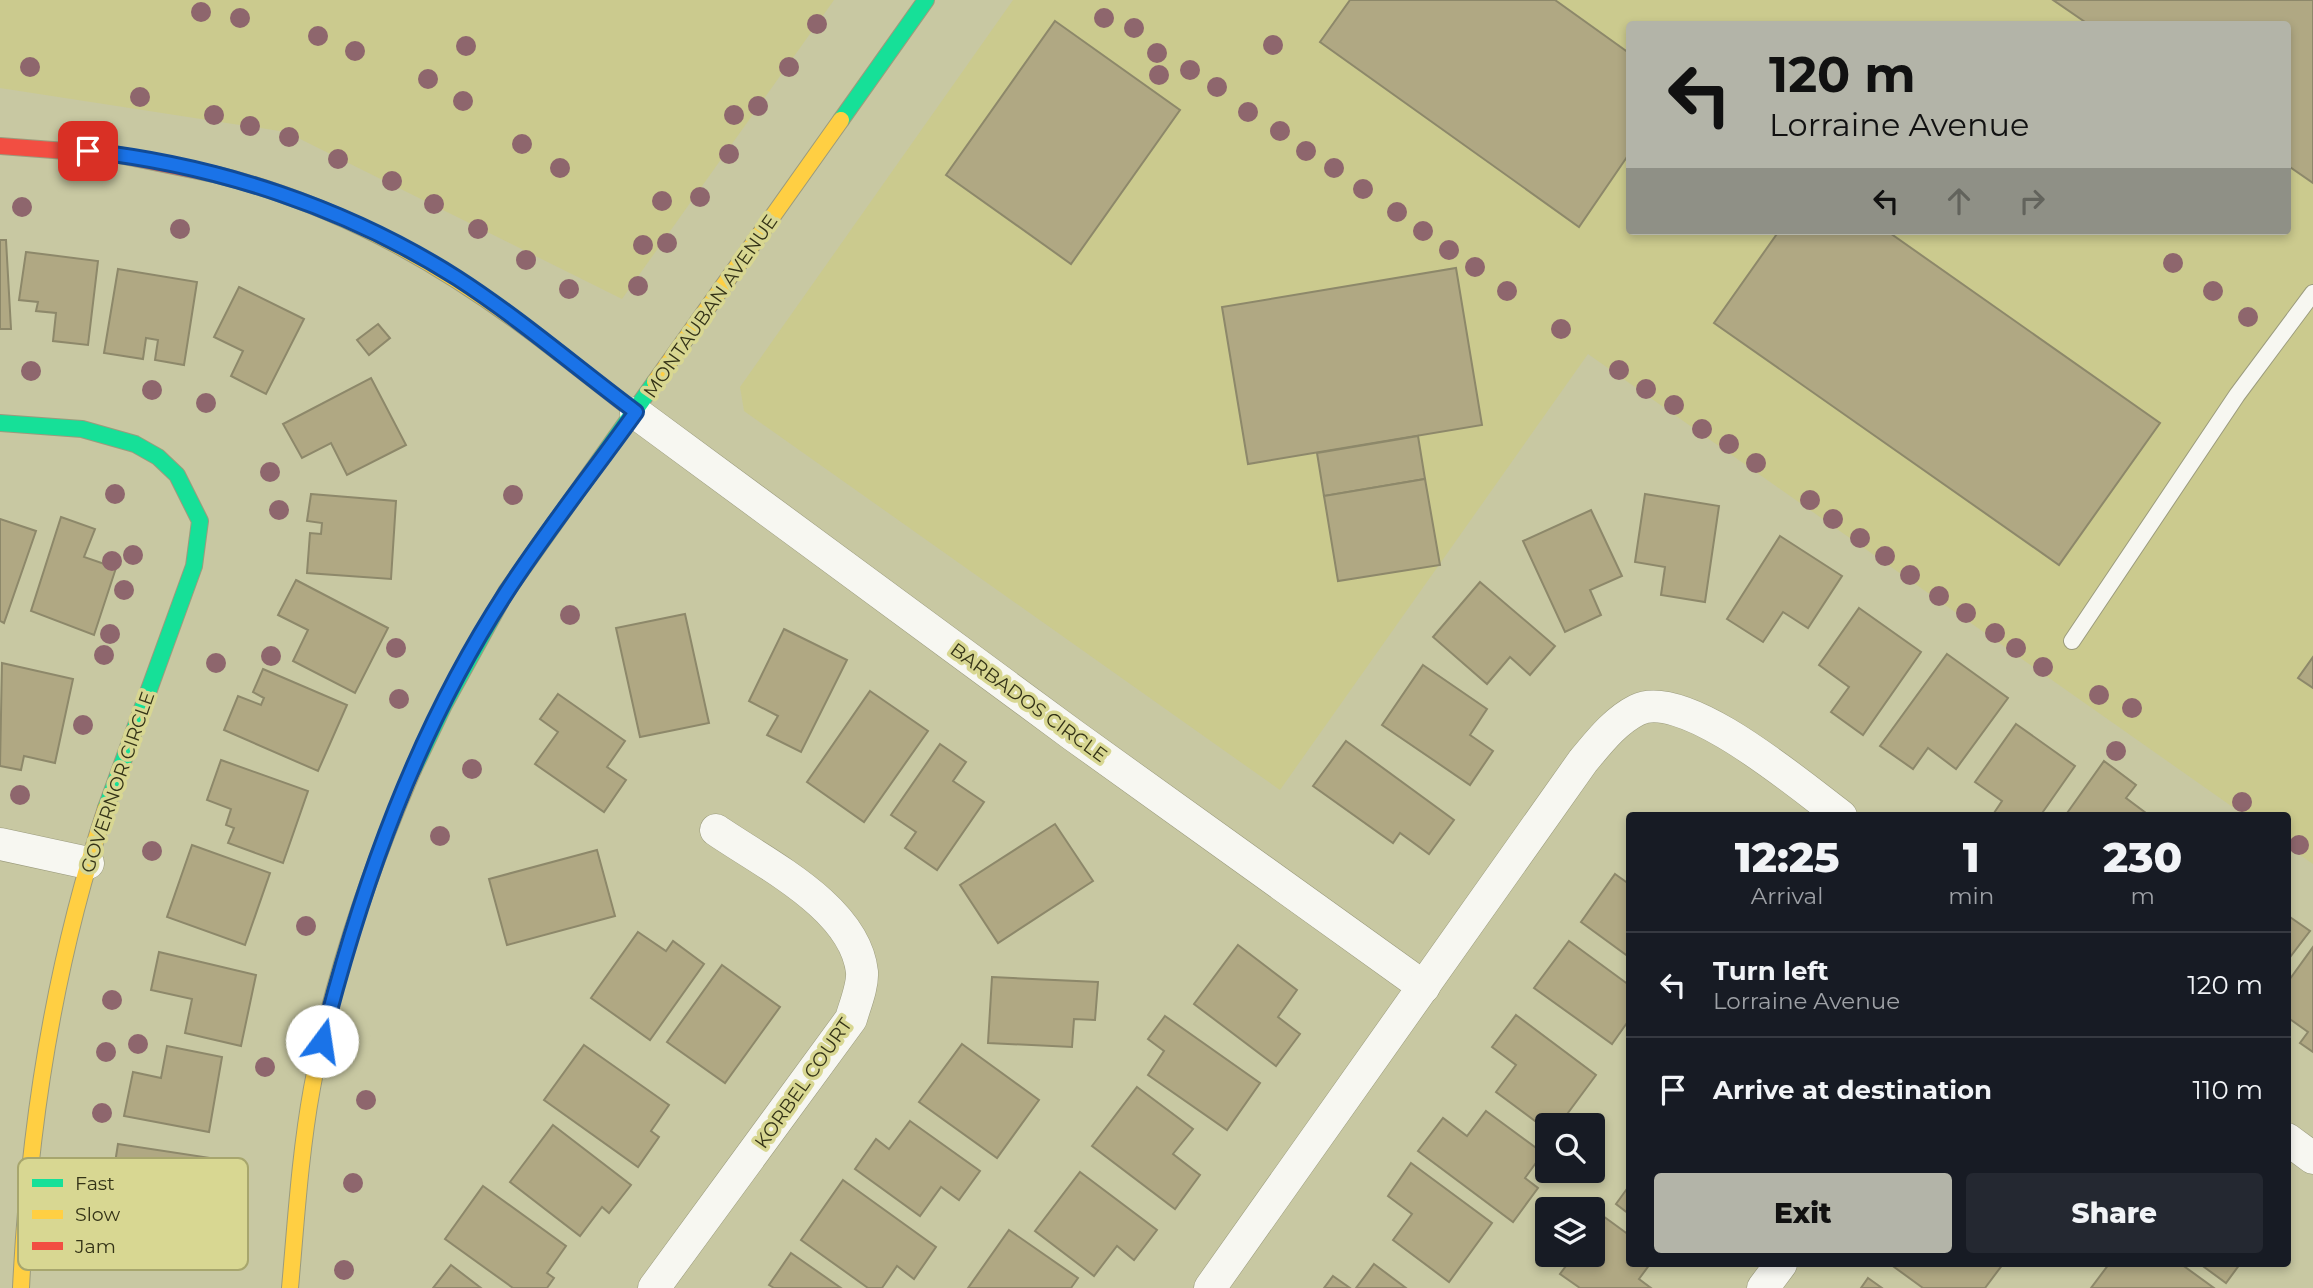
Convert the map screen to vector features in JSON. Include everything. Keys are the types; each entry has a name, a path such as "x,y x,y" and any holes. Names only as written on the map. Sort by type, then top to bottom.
{"street":[{"name":"MONTAUBAN AVENUE","path":"290,1288 302,1148 317,1063 344,952 377,853 418,754 467,659 506,592 926,0"},
{"path":"0,146 41,146 131,156 202,170 285,195 366,228 457,278 636,412"},
{"name":"BARBADOS CIRCLE","path":"636,412 1084,743 1424,987"},
{"name":"GOVERNOR CIRCLE","path":"0,423 44,424 103,433 153,450 184,481 201,523 194,566 88,863 60,969 39,1081 29,1158"},
{"path":"1210,1288 1583,761 1609,730 1640,708 1676,708 1717,726 1835,812"},
{"name":"KORBEL COURT","path":"654,1288 851,1019 862,973 852,939 828,907 716,830"},
{"path":"0,844 22,846 88,863"},
{"path":"2291,1142 2313,1158"},
{"path":"1763,1288 1779,1267"},
{"name":"GOVERNOR CIRCLE","path":"21,1288 22,1270"}],"lane":[{"path":"2072,641 2238,395 2313,293"}],"shaded area":[{"path":"0,0 834,0 622,299 286,132 0,88"},
{"path":"1013,0 2313,0 2313,864 2291,849 2291,812 2240,812 1588,354 1280,790 744,411 740,387"}],"building":[{"path":"1350,0 1555,0 1626,51 1626,158 1579,227 1320,42"},
{"path":"2053,0 2313,0 2313,183 2291,168 2291,21 2084,21"},
{"path":"1055,21 1180,110 1071,264 946,175"},
{"path":"1776,235 1893,235 2160,423 2059,565 1714,323"},
{"path":"0,240 6,240 11,329 0,329"},
{"path":"26,252 98,261 88,345 53,341 56,313 36,311 38,302 19,300"},
{"path":"1456,268 1482,425 1248,464 1222,307"},
{"path":"118,269 197,282 184,365 155,360 158,340 146,338 143,359 104,353"},
{"path":"239,287 304,319 266,394 231,376 243,351 214,337"},
{"path":"378,324 390,338 369,355 357,340"},
{"path":"371,378 406,445 347,475 331,443 302,458 283,424"},
{"path":"1418,436 1425,479 1324,496 1317,453"},
{"path":"1425,479 1440,565 1338,581 1324,496"},
{"path":"311,494 396,501 391,579 307,573 310,533 321,534 322,523 307,521"},
{"path":"1645,494 1719,506 1705,602 1661,595 1665,567 1635,562"},
{"path":"1591,510 1622,576 1590,590 1601,615 1565,632 1523,541"},
{"path":"61,517 95,529 84,557 116,568 94,635 31,611"},
{"path":"0,519 36,531 4,623 0,621"},
{"path":"1780,536 1842,576 1808,628 1783,612 1763,642 1727,619"},
{"path":"296,580 388,628 355,693 293,661 308,630 278,615"},
{"path":"1480,582 1555,646 1530,675 1510,657 1487,684 1433,637"},
{"path":"1859,608 1921,652 1863,735 1831,712 1849,687 1819,665"},
{"path":"685,614 709,723 640,737 616,628"},
{"path":"784,629 847,660 801,752 767,735 778,716 749,701"},
{"path":"1947,654 2008,698 1956,769 1928,748 1913,769 1880,746"},
{"path":"2313,657 2313,688 2298,678"},
{"path":"2,663 73,679 55,763 24,756 21,770 0,766"},
{"path":"1423,665 1487,709 1470,735 1493,751 1470,785 1382,725"},
{"path":"263,669 347,705 318,771 224,730 238,696 261,705 264,698 253,692"},
{"path":"870,691 928,731 864,822 807,782"},
{"path":"558,694 625,741 607,767 626,780 604,812 535,764 558,732 540,719"},
{"path":"2016,724 2075,766 2043,812 1995,812 2002,801 1975,782"},
{"path":"1346,741 1454,820 1429,854 1400,833 1393,843 1313,786"},
{"path":"940,744 966,762 953,781 984,802 937,870 905,848 916,832 891,815"},
{"path":"221,760 308,791 283,863 228,843 234,828 226,825 231,809 207,800"},
{"path":"2104,761 2136,785 2126,798 2145,812 2068,812"},
{"path":"1055,824 1093,881 998,943 960,885"},
{"path":"192,845 270,873 245,945 167,917"},
{"path":"597,850 615,916 507,945 489,879"},
{"path":"1615,874 1626,882 1626,955 1581,922"},
{"path":"2291,918 2310,931 2291,956"},
{"path":"638,932 666,951 673,941 704,964 650,1040 591,998"},
{"path":"1569,941 1626,983 1626,1024 1612,1044 1534,988"},
{"path":"1238,945 1297,990 1278,1017 1300,1034 1276,1066 1194,1004"},
{"path":"2313,947 2313,1052 2300,1043 2308,1032 2291,1020 2291,977"},
{"path":"159,952 256,975 241,1046 185,1033 192,999 151,990"},
{"path":"722,965 780,1007 725,1083 667,1042"},
{"path":"992,977 1098,982 1095,1020 1074,1019 1072,1047 988,1043"},
{"path":"1516,1015 1596,1075 1568,1113 1535,1113 1535,1121 1496,1092 1516,1065 1492,1047"},
{"path":"1165,1016 1260,1083 1227,1130 1148,1075 1164,1051 1148,1039"},
{"path":"962,1044 1039,1100 997,1158 919,1102"},
{"path":"584,1045 669,1105 651,1131 659,1137 638,1167 544,1100"},
{"path":"167,1046 222,1057 209,1132 124,1116 133,1072 161,1078"},
{"path":"1137,1087 1193,1129 1173,1154 1200,1175 1175,1209 1092,1146"},
{"path":"1486,1111 1535,1147 1535,1164 1525,1178 1538,1188 1513,1222 1418,1151 1443,1118 1467,1136"},
{"path":"910,1121 980,1171 959,1200 941,1187 920,1216 855,1169 876,1139 889,1149"},
{"path":"553,1125 631,1185 609,1213 602,1207 580,1236 510,1182"},
{"path":"118,1144 210,1158 116,1158"},
{"path":"1411,1163 1492,1223 1449,1282 1393,1240 1412,1214 1388,1196"},
{"path":"1080,1172 1157,1230 1134,1260 1117,1246 1094,1276 1035,1231"},
{"path":"843,1180 936,1247 914,1279 897,1266 882,1288 868,1288 801,1240"},
{"path":"483,1186 566,1246 547,1273 554,1278 547,1288 513,1288 445,1239"},
{"path":"1626,1190 1626,1212 1616,1204"},
{"path":"1605,1217 1626,1233 1626,1267 1648,1267 1639,1279 1651,1288 1580,1288 1560,1274 1565,1267 1605,1267"},
{"path":"1009,1230 1078,1278 1071,1288 968,1288"},
{"path":"791,1253 841,1288 774,1288 769,1285"},
{"path":"1374,1264 1406,1288 1356,1288"},
{"path":"451,1265 481,1288 433,1288"},
{"path":"1894,1267 2001,1267 1985,1288 1923,1288"},
{"path":"2107,1267 2185,1267 2214,1288 2091,1288"},
{"path":"2204,1267 2238,1267 2226,1283"},
{"path":"1333,1276 1350,1288 1324,1288"},
{"path":"1868,1278 1882,1288 1861,1288"}],"traffic: fast":[{"path":"841,120 926,0"},
{"path":"413,770 444,705 506,592 655,382"},
{"path":"0,423 82,429 135,444 158,457 177,475 200,521 194,566 106,808"}],"traffic: slow":[{"path":"655,382 841,120"},
{"path":"218,175 311,205 398,246 480,296 559,353"},
{"path":"290,1288 304,1138 320,1047 341,966 367,886 413,770"},
{"path":"31,1158 58,985 106,808"},
{"path":"21,1288 22,1270"}],"traffic: jam":[{"path":"0,146 119,155 218,175"},
{"path":"559,353 636,413"}],"route":[{"path":"88,151 131,156 202,170 285,195 366,228 457,278 636,412 506,592 460,670 418,754 377,853 344,952 322,1041"}]}
